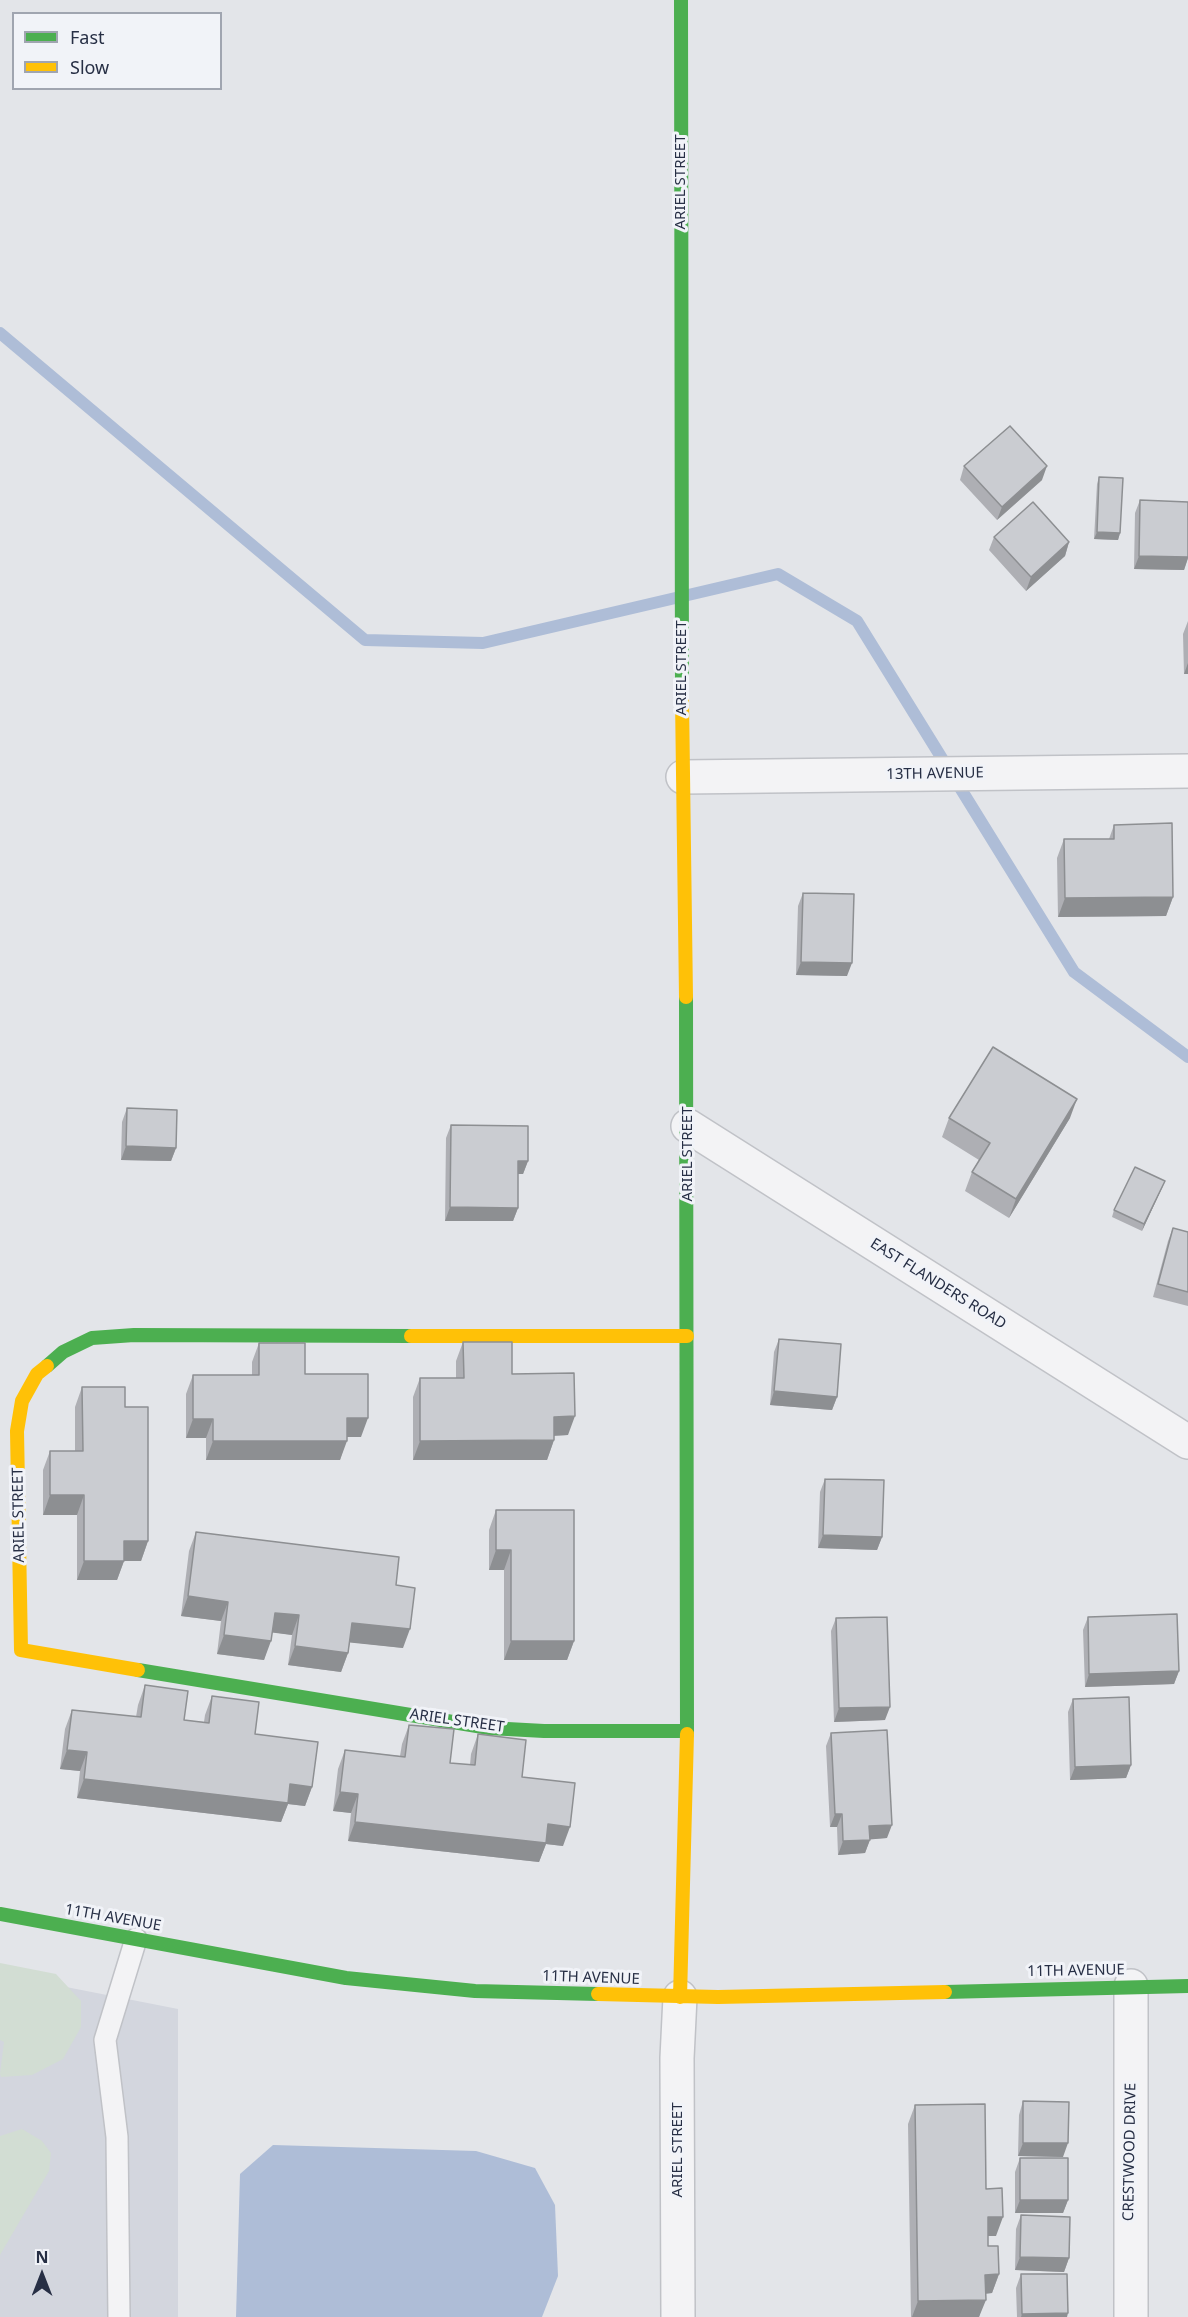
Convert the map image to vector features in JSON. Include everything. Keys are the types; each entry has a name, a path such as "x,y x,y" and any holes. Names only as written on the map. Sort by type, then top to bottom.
{"street":[{"name":"ARIEL STREET","path":"678,2317 677,2058 687,1731 688,1126 683,777 681,0"},
{"name":"13TH AVENUE","path":"683,777 1188,771"},
{"name":"EAST FLANDERS ROAD","path":"688,1126 1188,1442"},
{"name":"ARIEL STREET","path":"687,1336 134,1335 92,1338 63,1352 37,1374 22,1401 18,1431 21,1650 489,1728 544,1731 687,1731"},
{"name":"11TH AVENUE","path":"0,1914 346,1978 475,1991 680,1997 1188,1986"},
{"name":"CRESTWOOD DRIVE","path":"1131,1986 1131,2317"}],"lane":[{"path":"119,2317 117,2137 105,2040 136,1939"}],"shaded area":[{"path":"0,1963 56,1974 81,2001 81,2027 63,2059 32,2075 1,2077 0,2074 4,2042 0,2040"},
{"path":"0,1974 178,2009 178,2317 0,2317"},
{"path":"22,2129 42,2141 51,2153 49,2171 0,2255 0,2136"}],"water":[{"path":"273,2145 476,2151 535,2168 555,2205 558,2276 542,2317 236,2317 240,2174"}],"building":[{"path":"1010,426 1047,466 1002,507 964,466"},
{"path":"1099,477 1123,478 1120,533 1097,532"},
{"path":"1140,500 1188,502 1188,557 1139,556"},
{"path":"1033,502 1069,542 1031,577 994,537"},
{"path":"1172,823 1173,897 1065,898 1064,839 1114,839 1114,825"},
{"path":"803,893 854,894 852,963 801,962"},
{"path":"993,1047 1077,1099 1016,1199 972,1172 990,1143 949,1118"},
{"path":"127,1108 177,1110 176,1148 126,1146"},
{"path":"451,1125 528,1126 528,1161 518,1161 518,1208 450,1207"},
{"path":"1135,1167 1165,1181 1144,1224 1114,1210"},
{"path":"1173,1228 1188,1232 1188,1292 1158,1284"},
{"path":"779,1339 841,1344 837,1397 774,1391"},
{"path":"463,1342 512,1342 512,1374 574,1373 575,1416 554,1417 554,1440 420,1441 420,1378 464,1378"},
{"path":"259,1343 305,1343 305,1374 368,1374 368,1418 347,1418 347,1441 213,1441 213,1419 193,1419 193,1375 259,1375"},
{"path":"82,1387 125,1387 125,1407 148,1407 148,1541 124,1541 124,1561 84,1561 84,1495 50,1495 50,1451 83,1451"},
{"path":"825,1479 884,1480 882,1537 823,1535"},
{"path":"496,1510 574,1510 574,1641 511,1641 511,1550 496,1550"},
{"path":"196,1532 399,1557 396,1585 415,1588 410,1629 352,1623 348,1653 295,1646 299,1615 275,1613 271,1641 224,1635 228,1602 188,1596"},
{"path":"1177,1614 1179,1671 1089,1674 1088,1617"},
{"path":"887,1617 890,1707 839,1708 836,1618"},
{"path":"145,1685 188,1691 184,1720 209,1723 212,1696 259,1702 255,1734 318,1742 312,1787 290,1784 288,1803 84,1779 87,1752 67,1750 72,1710 141,1717"},
{"path":"1129,1697 1131,1765 1075,1767 1073,1699"},
{"path":"409,1725 454,1729 450,1763 475,1765 478,1734 526,1740 522,1777 575,1783 570,1827 548,1824 546,1843 355,1822 358,1794 340,1792 345,1750 405,1757"},
{"path":"887,1730 892,1825 869,1826 870,1840 843,1841 842,1814 835,1814 831,1733"},
{"path":"1023,2101 1069,2102 1068,2143 1023,2143"},
{"path":"985,2104 986,2189 1002,2188 1003,2217 988,2217 988,2246 998,2246 999,2274 985,2275 986,2300 918,2301 915,2105"},
{"path":"1020,2158 1068,2158 1068,2200 1020,2200"},
{"path":"1021,2215 1070,2217 1069,2258 1020,2257"},
{"path":"1021,2274 1067,2274 1068,2313 1022,2314"}],"waterway":[{"path":"0,333 365,640 483,643 778,574 857,621 1074,972 1188,1057"}],"traffic: fast":[{"path":"681,0 682,699"},
{"path":"686,997 687,1734"},
{"path":"47,1366 63,1352 92,1338 134,1335 411,1336"},
{"path":"138,1670 489,1728 544,1731 687,1731"},
{"path":"0,1914 346,1978 475,1991 598,1994"},
{"path":"945,1992 1188,1986"}],"traffic: slow":[{"path":"682,699 686,997"},
{"path":"411,1336 687,1336"},
{"path":"47,1366 37,1374 22,1401 17,1431 21,1650 138,1670"},
{"path":"680,1997 687,1734"},
{"path":"598,1994 718,1997 945,1992"}]}
